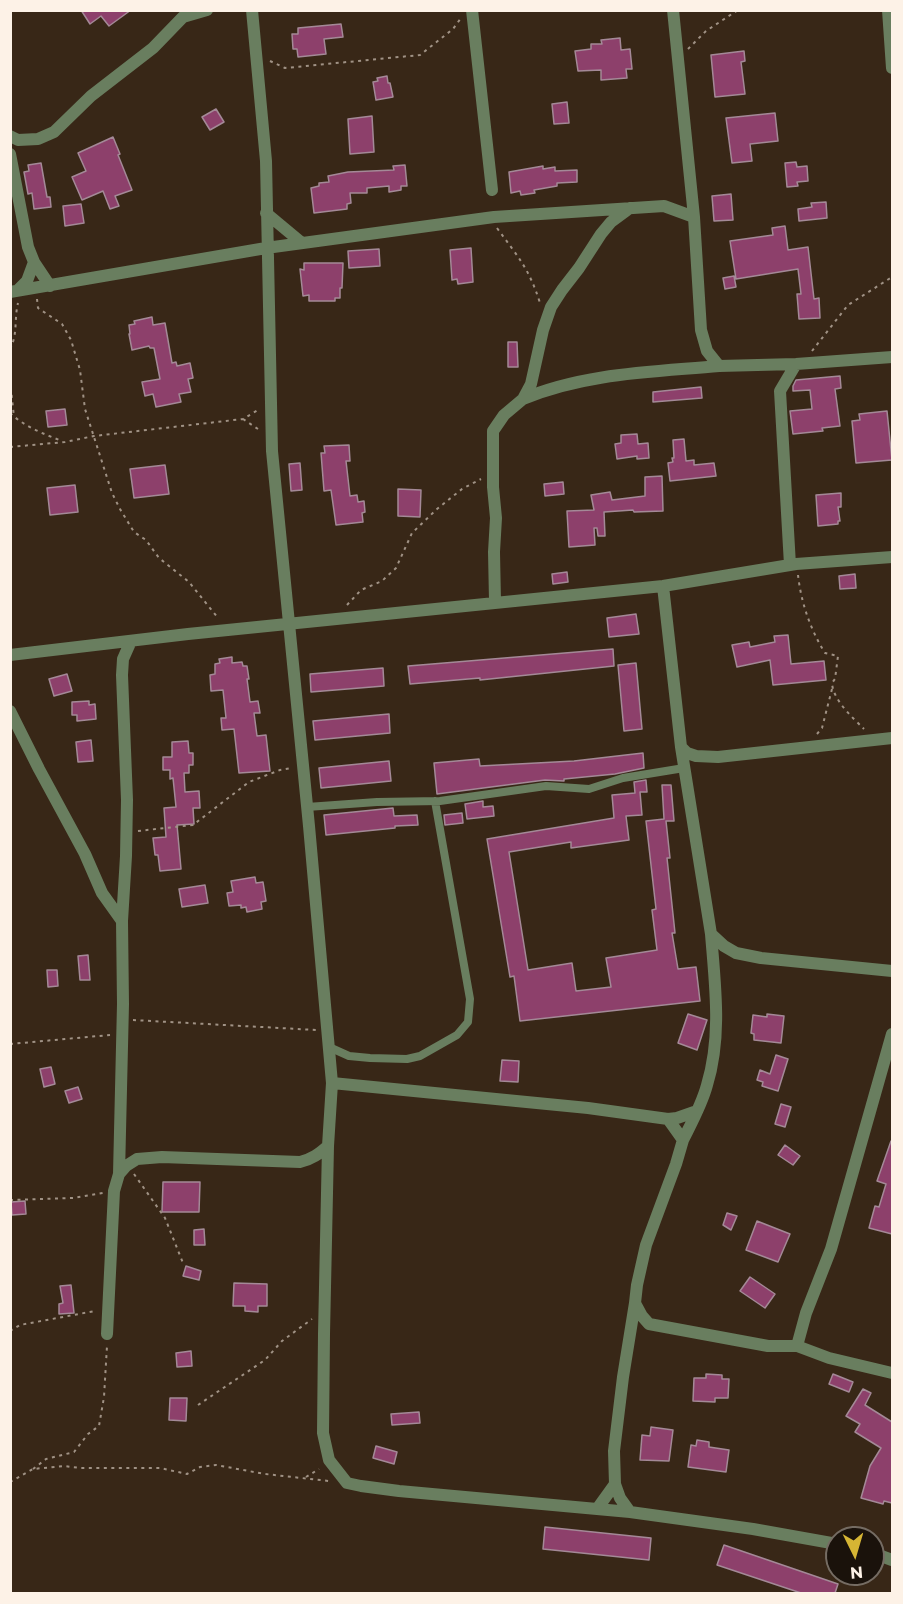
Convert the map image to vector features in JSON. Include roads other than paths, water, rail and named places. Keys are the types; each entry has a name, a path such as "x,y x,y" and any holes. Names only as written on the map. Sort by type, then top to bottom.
{"street":[{"path":"10,136 18,140 38,139 54,132 91,96 153,48 180,14 207,10"},
{"path":"252,10 266,161 272,451 332,1083 328,1146 323,1433 329,1460 347,1483 399,1491 630,1512 753,1529 825,1542"},
{"path":"673,10 694,217 701,330 707,351 719,366"},
{"path":"888,10 892,69"},
{"path":"468,12 492,190"},
{"path":"10,154 28,247 45,287"},
{"path":"17,291 266,248 494,217 664,206 694,217"},
{"path":"523,399 531,384 551,307 601,234 611,222 630,208"},
{"path":"266,213 302,243"},
{"path":"17,291 27,281 34,262"},
{"path":"495,602 496,518 493,431 504,415 523,399 550,387 578,381 719,366 799,364 892,357"},
{"path":"793,564 780,391 799,364"},
{"path":"10,655 663,586 793,564 892,557"},
{"path":"630,1512 620,1498 615,1484 614,1451 622,1377 646,1245 683,1140 707,1088 712,1066 717,1014 711,934 681,747 663,586"},
{"path":"107,1334 114,1191 119,1174 123,1019 122,921 127,832 122,675 123,659 131,641"},
{"path":"10,711 39,770 86,854 102,893 122,921"},
{"path":"681,747 687,753 696,756 718,757 889,739"},
{"path":"711,934 736,953 761,958 892,971"},
{"path":"797,1346 806,1313 831,1249 892,1034"},
{"path":"332,1083 588,1108 668,1119 697,1111"},
{"path":"668,1119 683,1140"},
{"path":"119,1174 137,1159 162,1157 300,1162 310,1160 328,1146"},
{"path":"635,1303 649,1324"},
{"path":"631,1332 649,1324 768,1346 797,1346 829,1358 892,1373"},
{"path":"597,1509 615,1484"}],"lane":[{"path":"307,807 435,801 510,793 546,786 589,789 623,778 684,768"},
{"path":"329,1047 350,1056 407,1059 420,1056 457,1035 468,1022 470,999 435,801"}]}
